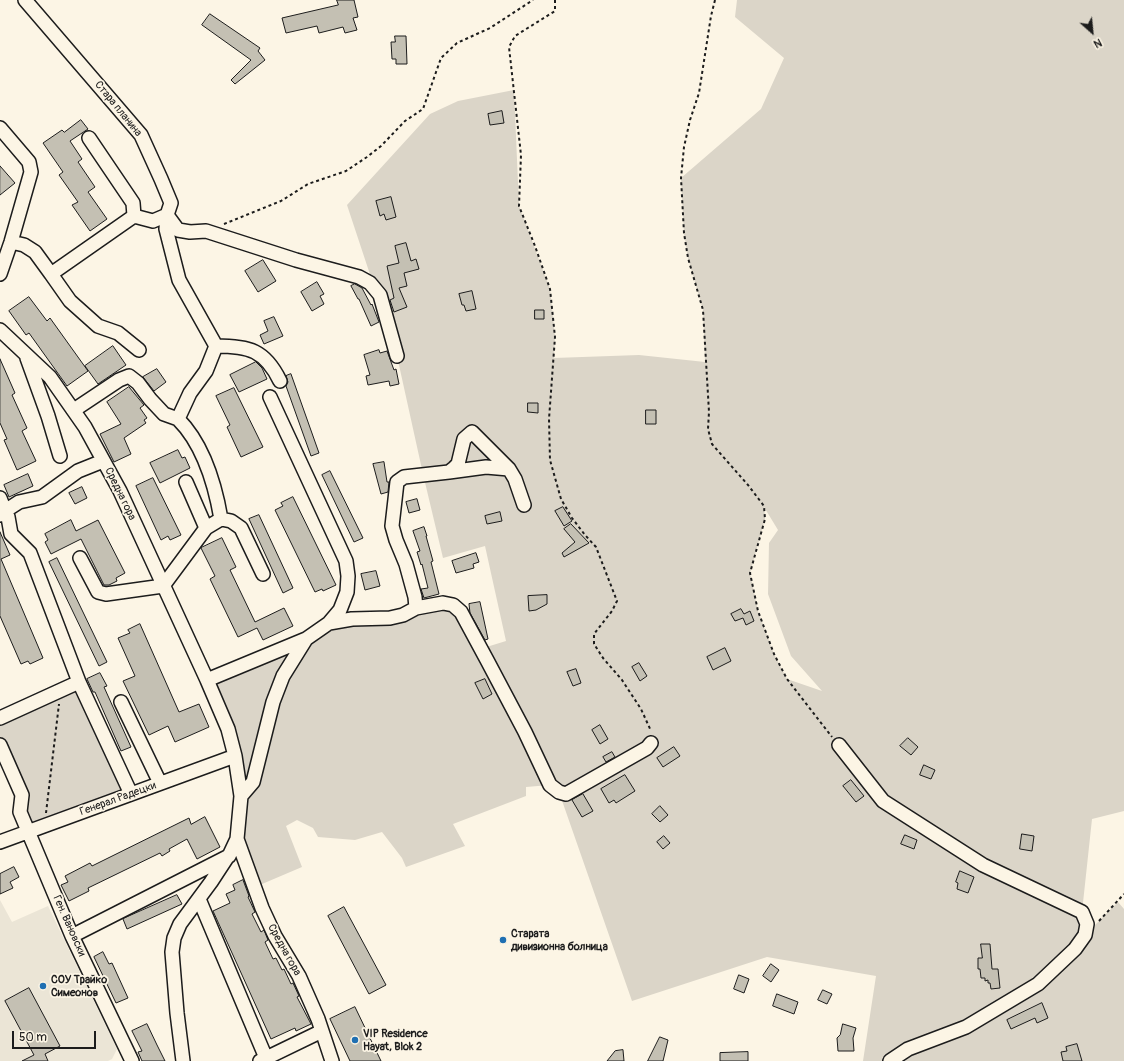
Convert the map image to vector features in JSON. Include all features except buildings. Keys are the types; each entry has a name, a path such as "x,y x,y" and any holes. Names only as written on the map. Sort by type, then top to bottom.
{"street":[{"name":"Стара планина","path":"25,0 141,135 170,203 166,229 179,280 216,346"},
{"path":"0,128 28,162 31,172 11,242 0,274"},
{"path":"90,138 133,203 134,216"},
{"path":"51,274 134,216 153,221 167,215 178,230 190,232 206,231 296,260 359,277 370,283 380,295 397,356"},
{"path":"11,242 24,245 35,252 70,301 98,326 118,333 139,350"},
{"name":"Средна гора","path":"0,330 50,377 85,427 120,492 207,680 228,729 235,756 241,796 238,839 262,908 299,976 322,1031 332,1061"},
{"path":"178,419 190,393 206,371 216,346 237,346 254,351 266,360 273,368 280,381"},
{"path":"26,356 48,416 60,456"},
{"path":"74,410 119,380 129,376 138,383 150,400 164,414 178,419 196,440 209,471 219,505 221,520"},
{"path":"207,680 306,639 329,623 340,610 347,592 348,576 346,560 270,397"},
{"path":"448,472 458,464 464,439 472,432 508,469 515,479 524,505"},
{"path":"2,513 19,502 42,497 78,471 103,461"},
{"path":"416,608 415,598 406,564 392,526 397,482 404,477 486,467 508,469"},
{"path":"186,482 206,528"},
{"path":"0,498 2,513 8,517 11,534 30,553 79,682 131,794"},
{"path":"80,558 98,592 106,594 163,586 206,528 221,520 231,521 241,528 263,574"},
{"path":"329,623 352,619 390,618 403,616 416,608 443,603 453,605 461,612 525,732 550,785 559,792 566,794 647,748 651,744"},
{"path":"241,796 253,782 273,702 283,676 306,639"},
{"path":"0,718 79,682"},
{"path":"121,702 160,783"},
{"name":"Ген. Вановски","path":"0,745 22,795 20,812 72,936 127,1059"},
{"path":"839,745 883,801 984,864 1082,912 1087,924 1085,935 1075,949 1038,984 966,1027 908,1049 890,1061"},
{"name":"Генерал Радецки","path":"0,842 235,756"},
{"path":"183,1061 172,952 174,938 180,924 229,856 238,839"},
{"path":"72,936 229,856"},
{"path":"199,899 263,1060 322,1031"}],"path":[{"path":"206,231 281,201 308,184 346,171 367,157 381,146 405,121 423,109 441,58 457,43 490,28 533,0"},
{"path":"555,0 555,11 515,36 509,47 521,155 519,206 550,290 555,337 549,419 550,460 561,499 572,518 596,547 617,602 594,634 594,644 603,658 622,680 641,709 651,732 651,744"},
{"path":"715,0 711,16 699,93 690,120 684,147 681,178 684,233 688,258 703,310 709,412 708,429 712,444 748,485 764,506 765,519 750,573 758,612 774,654 787,679 839,745"},
{"path":"44,826 58,710 63,689"},
{"path":"1085,935 1124,894"}],"shaded area":[{"path":"737,0 1124,0 1124,811 1092,819 1082,912 1085,935 1118,902 1124,909 1124,1061 863,1061 876,976 767,957 632,1001 559,792 550,785 526,787 526,796 453,824 465,846 406,867 402,858 382,832 355,840 318,837 313,828 297,820 286,826 302,867 255,887 244,837 241,796 207,680 329,623 453,605 480,649 506,641 485,546 443,558 397,356 347,205 430,114 458,101 514,90 519,206 550,289 555,337 554,358 639,355 705,362 703,310 688,258 684,233 681,178 761,109 784,58 735,17","holes":["764,507 778,530 769,543 768,594 791,656 822,691 787,679 774,654 758,611 750,573 765,519"]},
{"path":"79,682 131,794 29,832 0,745 0,718"},
{"name":"СОУ Трайко Симеонов","path":"0,900 12,922 48,906 117,1049 112,1059 108,1061 0,1061"}],"place":[{"name":"Старата дивизионна болница","path":"503,940"},
{"name":"СОУ Трайко Симеонов","path":"43,986"},
{"name":"VIP Residence Hayat, Blok 2","path":"355,1040"}]}
